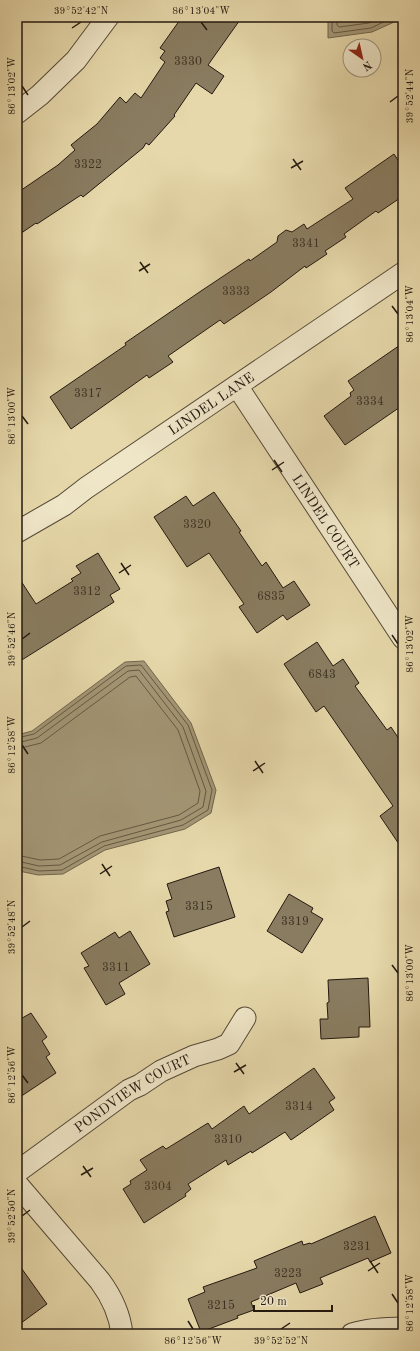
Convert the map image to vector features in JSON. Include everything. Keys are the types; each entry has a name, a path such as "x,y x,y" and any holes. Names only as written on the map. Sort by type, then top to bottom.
{"street":[{"path":"17,113 40,95 76,60 108,17"},
{"name":"LINDEL LANE","path":"17,532 64,505 86,488 403,273"},
{"name":"LINDEL COURT","path":"237,386 403,638"},
{"name":"PONDVIEW COURT","path":"17,1172 129,1090 140,1085 161,1071 194,1056 229,1044 245,1018"},
{"path":"17,1184 100,1281 116,1310 122,1334"},
{"path":"352,1334 379,1328 403,1328"}],"water":[{"path":"328,17 403,18 372,32 328,38"},
{"path":"144,661 191,723 216,790 211,813 185,829 105,850 63,874 38,875 19,871 17,868 17,735 32,731 125,662"}],"building":[{"path":"182,17 242,17 208,65 224,76 212,94 196,83 174,115 175,116 149,145 146,143 143,148 83,197 81,195 17,236 17,193 58,165 75,150 71,145 97,124 120,97 126,103 135,93 141,98 165,62 160,58 165,51 160,48"},
{"path":"394,154 403,168 403,196 378,213 376,211 344,234 346,237 325,251 327,254 306,268 305,266 271,292 224,324 220,320 168,356 173,362 149,378 147,375 71,429 50,397 201,291 249,259 250,261 277,242 278,236 286,230 292,232 304,224 307,229 353,199 345,188"},
{"path":"403,343 403,405 345,445 324,416 351,396 350,393 354,390 348,381"},
{"path":"214,492 241,531 239,532 262,566 266,562 283,588 294,581 310,605 287,620 283,615 257,633 239,607 244,604 209,553 187,567 154,517 186,496 193,506"},
{"path":"98,553 120,589 110,595 114,602 17,663 17,575 36,604 73,581 71,579 81,573 76,566"},
{"path":"317,642 333,666 343,659 359,683 355,686 387,730 391,727 403,745 403,850 380,816 393,806 324,706 316,712 284,664"},
{"path":"219,867 235,917 174,937 166,912 169,911 166,901 172,899 167,884"},
{"path":"289,894 313,908 311,912 323,919 302,953 267,931"},
{"path":"130,931 150,964 119,983 125,994 106,1005 84,968 89,966 81,953 115,932 119,938"},
{"path":"368,978 370,1027 359,1027 359,1037 321,1039 320,1019 328,1019 328,980"},
{"path":"31,1013 47,1037 42,1041 50,1054 46,1057 56,1073 17,1099 17,1021"},
{"path":"314,1068 335,1098 329,1102 334,1110 291,1140 285,1132 252,1153 251,1151 228,1165 226,1160 188,1184 191,1189 185,1194 186,1196 144,1223 123,1189 131,1184 130,1181 147,1170 140,1160 163,1146 166,1149 208,1123 212,1129 244,1106 249,1114"},
{"path":"375,1216 391,1253 370,1262 368,1258 320,1278 323,1284 300,1293 296,1283 251,1302 254,1310 237,1316 238,1318 201,1332 188,1299 205,1292 203,1287 257,1268 254,1261 302,1241 303,1245 311,1244"},
{"path":"17,1262 47,1304 17,1326"}]}
